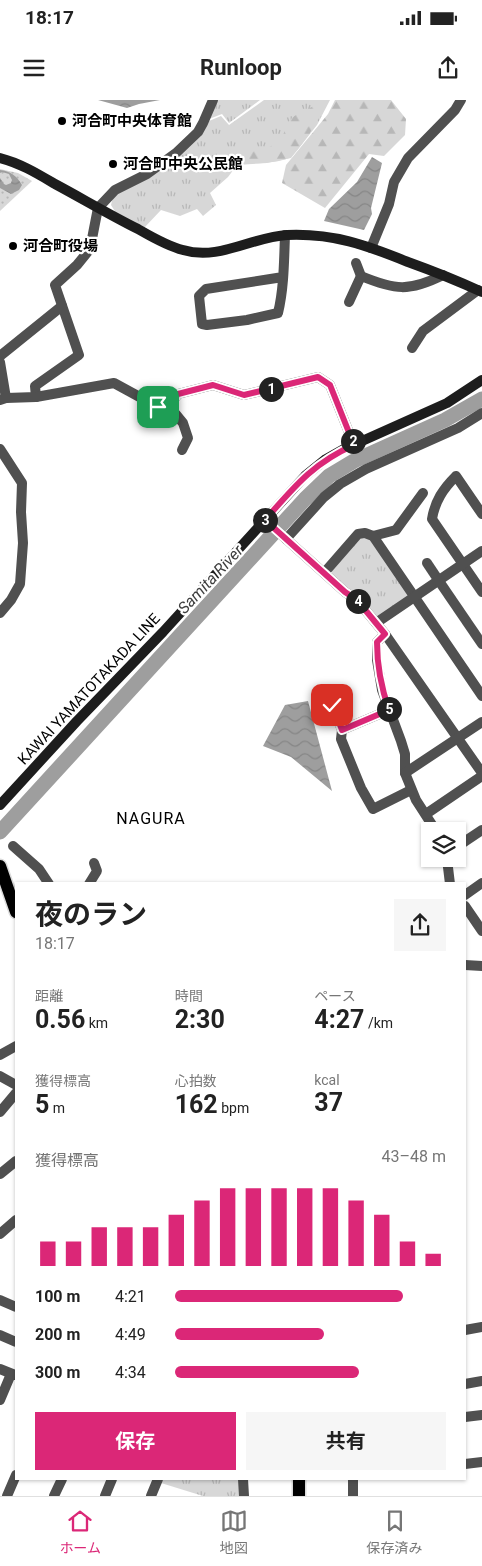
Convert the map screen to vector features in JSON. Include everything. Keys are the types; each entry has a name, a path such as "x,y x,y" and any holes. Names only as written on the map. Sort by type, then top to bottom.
{"main road":[{"path":"0,158 30,170 162,242 183,250 200,253 219,252 285,235 312,235 334,238 371,248 480,291"},
{"name":"KAWAI YAMATOTAKADA LINE","path":"0,805 163,632 300,480 326,459 447,403 482,380"},
{"path":"1,872 15,909"},
{"path":"299,1480 299,1496"}],"street":[{"path":"36,397 35,386 79,355 55,285 77,265 90,249 98,208 115,190 147,174 176,153 198,132 213,100"},
{"path":"371,248 389,204 394,182 408,158 455,110 461,100"},
{"path":"283,277 206,288 199,296 202,324 247,320 278,313 282,299 285,235"},
{"path":"349,302 361,276 356,263"},
{"path":"361,276 384,285 405,288 428,283 443,275"},
{"path":"412,348 423,331 480,291"},
{"path":"0,356 62,306"},
{"path":"0,362 3,399 36,397 114,383 158,407 169,406 178,394 213,385 244,395 318,377 330,385 354,445"},
{"path":"169,406 183,423 188,438 182,450"},
{"path":"286,539 324,497 340,484 366,469 458,428 482,413"},
{"path":"0,449 22,483 23,543 20,584 12,600 0,614"},
{"path":"482,514 456,476 444,488 434,506 432,519 482,592"},
{"path":"373,536 396,530 423,493"},
{"path":"265,520 345,592 357,600 385,634 482,774 426,814"},
{"path":"324,573 358,534 366,533 373,536 482,696"},
{"path":"376,623 482,551"},
{"path":"427,563 482,644"},
{"path":"385,634 377,642 377,660 382,690 405,754 406,774 410,790 431,822"},
{"path":"332,705 342,730 341,739 361,788 372,809 410,790"},
{"path":"342,730 389,710"},
{"path":"406,774 482,722"},
{"path":"466,841 482,830"},
{"path":"13,846 39,870 48,882"},
{"path":"90,882 97,871 94,863"},
{"path":"448,867 450,882"},
{"path":"466,894 482,883"},
{"path":"466,912 482,931"},
{"path":"466,965 482,966"},
{"path":"0,1055 15,1047"},
{"path":"0,1076 15,1084"},
{"path":"0,1112 15,1094"},
{"path":"0,1174 15,1162"},
{"path":"2,1228 15,1221"},
{"path":"0,1300 15,1307"},
{"path":"466,1330 482,1328"},
{"path":"0,1336 15,1342"},
{"path":"0,1369 14,1375 0,1400"},
{"path":"466,1384 482,1381"},
{"path":"466,1417 482,1415"},
{"path":"466,1464 482,1462"},
{"path":"7,1496 15,1477"},
{"path":"54,1496 62,1480"},
{"path":"105,1496 112,1480"},
{"path":"151,1496 158,1480"},
{"path":"243,1480 244,1496"},
{"path":"353,1480 353,1496"}],"green space":[{"path":"218,100 260,100 229,123 222,114 209,119"},
{"path":"264,100 330,100 317,125 291,158 267,163 237,165 228,177 210,193 216,205 203,216 197,209 180,216 161,210 144,228 116,213 111,205 113,197 209,121 221,116 229,125"},
{"path":"323,100 329,100 305,140 289,158 270,162 238,164 232,157 233,149 257,151 275,144 292,118"},
{"path":"335,100 391,100 406,119 405,135 384,156 369,154 325,208 282,183 286,165 328,114"},
{"path":"0,169 18,173 32,181 0,211"},
{"path":"369,538 408,593 407,598 379,617 373,615 332,576 332,570 358,539"},
{"path":"162,1480 240,1480 240,1496 203,1496 161,1483"}],"water":[{"path":"98,100 160,100 127,108"},
{"path":"372,157 382,163 371,208 372,214 364,230 324,221 329,209 357,182"},
{"path":"0,170 13,174 18,179 22,185 19,190 11,194 0,188 0,178 6,185 11,183 12,180 9,174 0,173"},
{"path":"308,701 332,791 291,757 263,746 285,705"}],"waterway":[{"name":"Samita River","path":"0,832 305,499 329,476 354,461 445,420 482,399"}],"place":[{"name":"河合町中央体育館","path":"62,121"},
{"name":"河合町中央公民館","path":"113,164"},
{"name":"河合町役場","path":"13,246"}],"district":[{"name":"NAGURA","path":"151,818"}],"route":[{"path":"158,407 169,406 178,394 194,388 213,385 244,395 296,384 318,377 330,385 354,445 316,466 300,480 265,520 345,592 357,600 385,634 377,642 377,660 382,690 389,710 342,730 332,705"}]}
